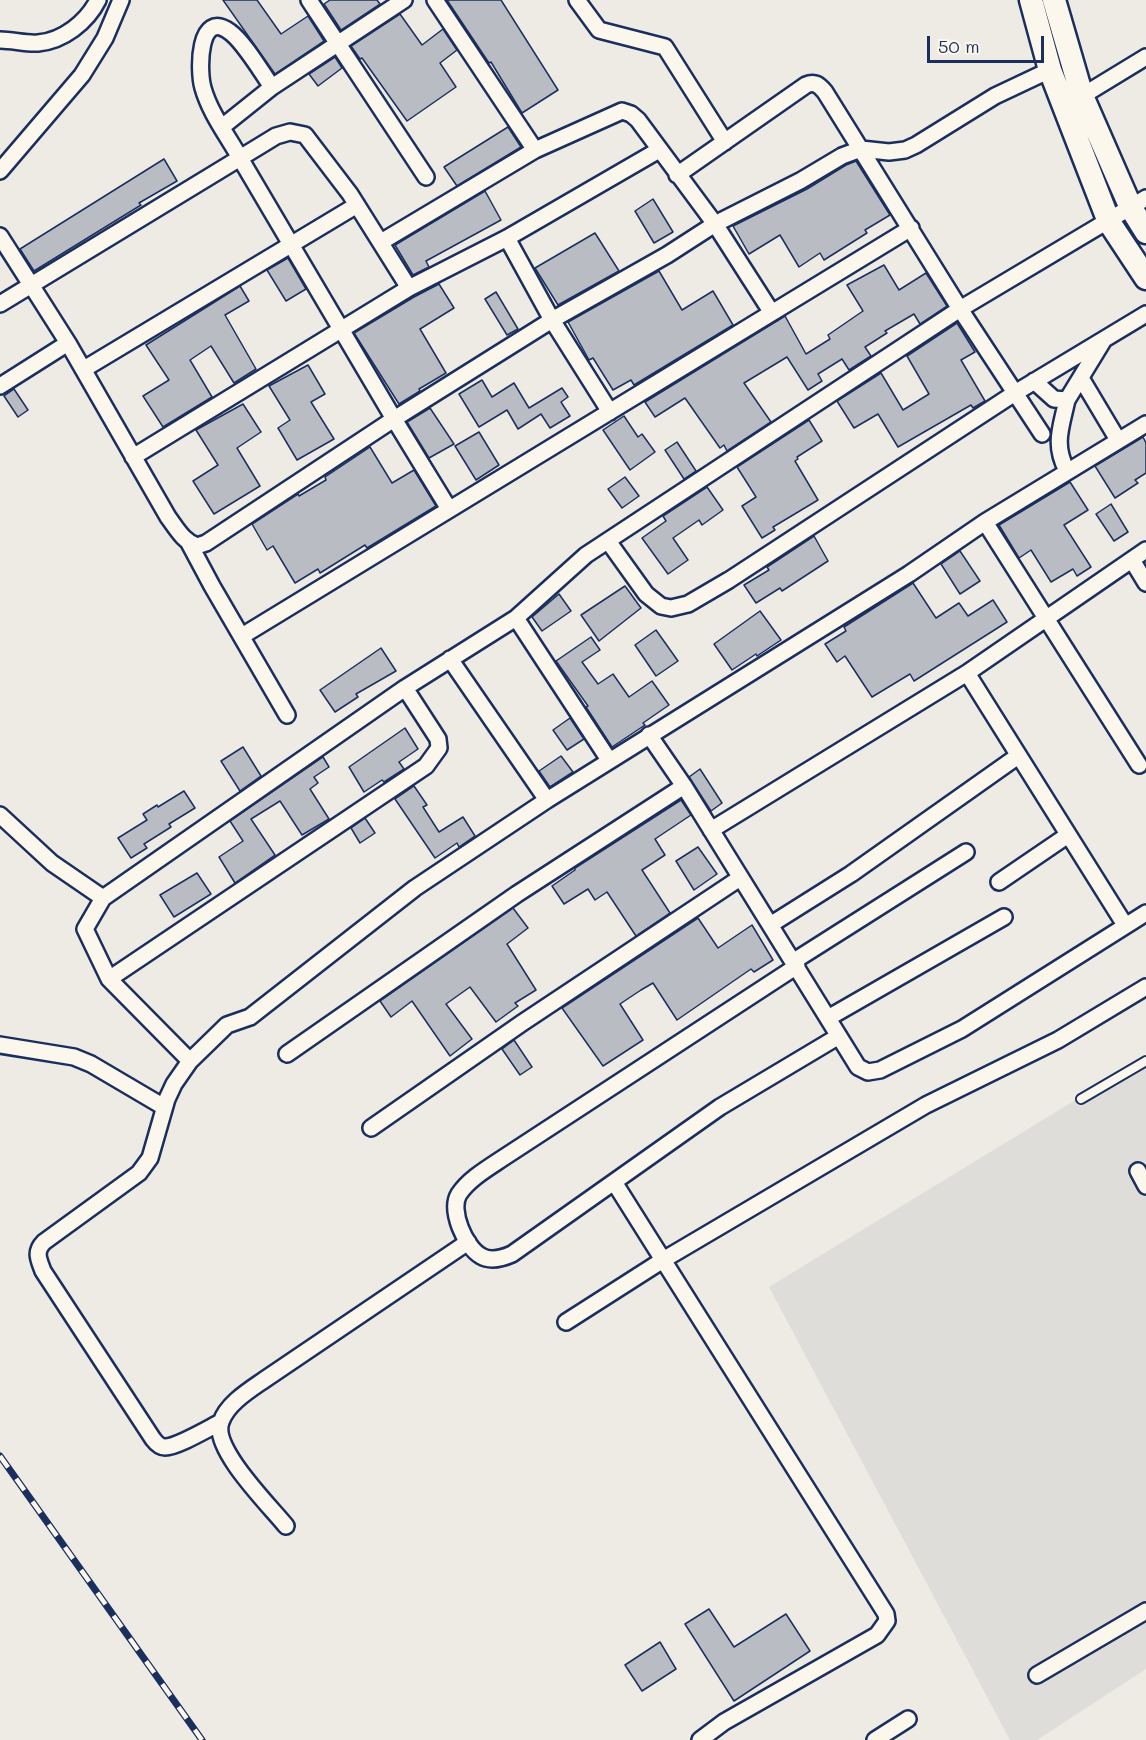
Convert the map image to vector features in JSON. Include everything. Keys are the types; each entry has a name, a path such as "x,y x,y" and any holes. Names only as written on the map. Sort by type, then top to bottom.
{"main road":[{"path":"1031,0 1050,70 1109,222 1146,278"},
{"path":"1054,0 1082,96 1138,203 1146,232"}],"street":[{"path":"0,40 36,44 55,40 72,30 98,0"},
{"path":"0,171 82,75 105,38 121,0"},
{"path":"309,0 426,177"},
{"path":"222,127 272,87 404,0"},
{"path":"436,0 534,150"},
{"path":"577,0 599,30 665,47 725,142"},
{"path":"272,87 233,34 223,27 207,32 199,60 202,87 210,106 449,509"},
{"path":"1082,96 1146,57"},
{"path":"189,543 197,546 206,543 394,418 552,320 667,255 715,224 800,181 842,156 861,149 889,152 905,150 995,96 1050,70"},
{"path":"677,175 811,83 818,84 1042,434"},
{"path":"381,242 534,150 622,111 632,114 638,120 715,224 772,313"},
{"path":"0,304 276,136 290,132 305,135 357,205 410,288"},
{"path":"133,457 410,288 507,238 659,150"},
{"path":"190,1061 109,979 85,929 103,898 405,688 516,618 586,555 960,309 1138,203"},
{"path":"84,369 357,205"},
{"path":"242,636 911,228"},
{"path":"0,237 84,369 168,517 189,543 287,714"},
{"path":"507,238 552,320 610,412"},
{"path":"608,541 646,594 661,606 671,608 688,604 729,580 1015,393 1146,314"},
{"path":"1066,471 1059,457 1058,439 1067,400 1104,339"},
{"path":"0,386 68,343"},
{"path":"1081,378 1118,440"},
{"path":"1035,381 1054,399 1067,400"},
{"path":"221,1422 174,1445 165,1447 153,1439 43,1271 37,1256 38,1249 44,1242 139,1173 150,1158 174,1084 190,1061 227,1025 250,1017 415,888 547,800 909,574 1066,471 1146,424"},
{"path":"986,522 1139,765"},
{"path":"711,830 967,673 1146,550"},
{"path":"1132,560 1146,583"},
{"path":"516,618 609,760"},
{"path":"450,659 547,800"},
{"path":"967,673 1125,925"},
{"path":"109,979 426,766 439,748 438,739 405,688"},
{"path":"649,735 684,786 858,1067 868,1072 880,1070 962,1029 1146,913"},
{"path":"770,925 851,874 1018,756"},
{"path":"287,1054 517,894 684,786"},
{"path":"0,815 52,863 103,898"},
{"path":"999,882 1068,835"},
{"path":"839,1036 720,1107 507,1256 489,1259 479,1256 468,1242 454,1209 458,1195 469,1183 522,1145 966,852"},
{"path":"371,1128 522,1023 740,878"},
{"path":"828,1018 1004,917"},
{"path":"566,1322 663,1260 926,1105 1058,1040 1146,987"},
{"path":"0,1045 74,1057 91,1064 165,1107"},
{"path":"1138,1172 1146,1186"},
{"path":"614,1182 886,1614 886,1621 881,1631 724,1722 700,1740"},
{"path":"286,1526 225,1451 219,1431 221,1422 233,1405 249,1390 468,1242"},
{"path":"1037,1675 1146,1611"},
{"path":"875,1740 908,1719"}],"lane":[{"path":"1081,1099 1146,1061"}],"shaded area":[{"path":"1146,1057 1146,1669 1037,1740 1010,1740 769,1287"}],"building":[{"path":"223,0 257,0 281,34 308,16 324,41 275,74"},
{"path":"330,0 377,0 380,4 341,30 324,4"},
{"path":"447,0 501,0 558,90 522,113 491,62 489,63"},
{"path":"400,14 422,45 443,29 457,50 440,63 456,87 407,121 351,46"},
{"path":"335,57 342,68 318,86 309,74"},
{"path":"508,127 521,147 457,186 444,167"},
{"path":"164,159 177,181 34,271 20,249"},
{"path":"856,161 890,215 865,230 867,233 824,260 820,253 799,267 780,235 749,254 733,226 807,189"},
{"path":"485,191 501,220 426,261 429,267 413,275 395,245"},
{"path":"653,199 673,232 654,243 635,211"},
{"path":"595,233 619,271 558,305 535,268"},
{"path":"288,258 306,289 286,301 267,270"},
{"path":"884,265 899,290 926,273 947,306 920,324 914,314 885,331 887,333 865,347 871,356 849,370 842,359 818,374 822,381 808,390 787,357 744,383 771,422 727,451 724,445 720,448 685,398 655,417 645,402 785,316 806,354 830,339 828,335 863,311 847,285"},
{"path":"659,271 682,310 713,291 733,325 634,385 631,380 613,390 593,358 589,360 568,322"},
{"path":"439,284 454,308 420,329 446,373 399,404 354,333"},
{"path":"240,286 249,301 225,315 256,369 234,383 211,346 190,360 212,397 163,427 143,396 169,380 146,345"},
{"path":"496,292 518,329 507,335 485,299"},
{"path":"957,323 975,352 961,360 985,401 973,408 971,405 898,447 878,414 854,428 837,401 881,373 903,410 929,394 907,356"},
{"path":"308,365 325,394 311,402 334,439 297,460 278,428 290,420 269,386"},
{"path":"482,380 492,397 514,383 529,408 562,388 568,397 561,402 570,416 550,428 541,414 518,429 507,410 479,427 459,394"},
{"path":"14,389 28,410 18,417 4,396"},
{"path":"243,404 261,432 237,448 260,486 214,514 193,481 218,465 196,430"},
{"path":"430,408 454,444 429,458 407,422"},
{"path":"624,416 638,437 642,434 655,452 630,470 603,430"},
{"path":"809,420 822,441 797,457 795,461 818,500 773,527 775,530 762,538 742,506 756,497 737,467"},
{"path":"479,432 499,465 476,480 455,446"},
{"path":"1143,437 1146,443 1146,473 1135,480 1138,483 1115,498 1095,466"},
{"path":"677,442 696,471 684,479 665,450"},
{"path":"370,447 392,483 414,470 436,506 367,548 365,545 320,573 318,569 295,583 273,546 267,550 252,524 298,494 299,496 326,480 325,477"},
{"path":"625,477 639,496 622,508 608,489"},
{"path":"1070,482 1088,510 1064,525 1091,567 1077,576 1073,569 1051,582 1031,550 1019,558 999,525"},
{"path":"707,487 723,510 702,525 699,520 673,538 688,560 668,574 642,538 666,521 663,516"},
{"path":"1111,504 1128,532 1114,541 1096,514"},
{"path":"814,536 828,561 782,591 780,588 756,603 744,585 769,570 767,567"},
{"path":"960,551 980,581 960,594 941,564"},
{"path":"913,583 936,618 959,603 968,616 993,600 1007,622 914,681 910,674 872,697 845,656 837,662 825,644 846,631 844,627"},
{"path":"625,586 641,608 599,641 581,615"},
{"path":"559,594 571,611 542,631 532,617"},
{"path":"760,611 781,640 732,670 714,644"},
{"path":"656,630 678,661 656,676 635,645"},
{"path":"591,637 600,650 582,662 598,684 613,674 629,697 652,681 669,705 643,723 645,725 612,747 586,707 588,706 556,661"},
{"path":"381,648 396,671 356,694 358,697 335,712 320,690"},
{"path":"570,718 584,739 567,750 553,730"},
{"path":"405,728 418,749 399,762 404,769 364,792 349,767"},
{"path":"243,747 261,776 240,791 221,761"},
{"path":"561,756 573,772 550,787 539,771"},
{"path":"323,757 329,767 314,777 318,783 310,789 329,819 302,835 280,801 251,819 275,855 235,883 219,857 243,841 230,821"},
{"path":"700,769 722,803 711,811 689,777"},
{"path":"414,786 427,805 423,807 439,832 463,817 475,836 459,847 457,843 435,858 395,799"},
{"path":"184,791 195,808 169,824 171,827 144,844 147,848 131,858 118,838 147,820 143,814"},
{"path":"681,800 691,815 655,839 665,855 642,870 670,913 636,936 607,892 595,900 588,889 564,904 552,886 575,868"},
{"path":"365,818 375,833 360,843 351,828"},
{"path":"698,847 717,874 694,890 676,861"},
{"path":"197,873 211,894 174,917 160,895"},
{"path":"513,908 528,928 507,944 536,990 515,1003 518,1006 496,1022 470,987 446,1004 472,1039 450,1056 412,1001 391,1017 380,1001"},
{"path":"698,918 718,948 752,925 773,960 754,972 751,969 677,1020 653,983 641,990 620,1004 643,1040 603,1066 562,1008"},
{"path":"514,1040 532,1067 520,1075 502,1049"},
{"path":"709,1609 734,1647 786,1614 810,1651 734,1701 685,1624"},
{"path":"660,1642 676,1669 642,1691 625,1665"}],"railway":[{"path":"0,1456 202,1740"}]}
